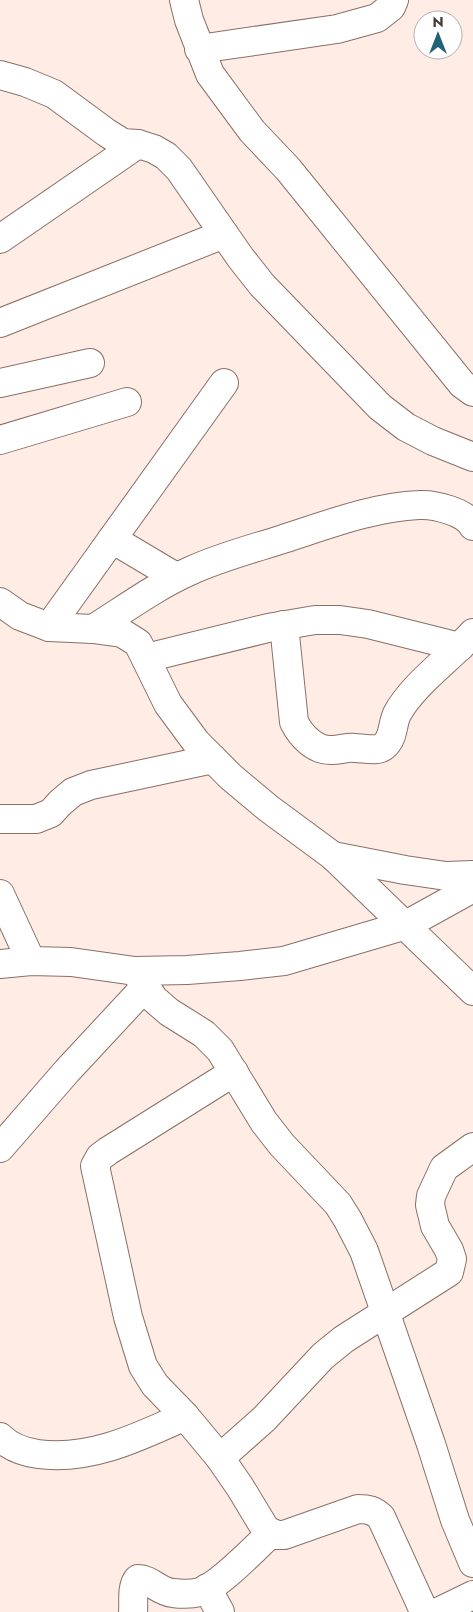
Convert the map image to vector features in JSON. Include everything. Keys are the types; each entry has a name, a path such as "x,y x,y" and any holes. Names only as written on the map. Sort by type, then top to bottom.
{"street":[{"path":"184,0 188,20 210,74 252,131 288,169 462,384 473,392"},
{"path":"199,49 337,29 377,18 392,7 394,0"},
{"path":"0,75 54,94 107,133 123,142 154,149 166,156 262,285 380,407 406,427 433,441 473,457"},
{"path":"0,239 138,144"},
{"path":"0,323 224,234"},
{"path":"0,383 90,363"},
{"path":"49,627 224,383"},
{"path":"0,440 127,402"},
{"path":"93,630 145,595 176,577 215,561 345,519 398,507 421,505 448,509 471,521 473,526"},
{"path":"112,539 176,577"},
{"path":"0,602 20,616 49,627 122,633 138,643 168,704 196,742 231,777 268,808 333,856 473,991"},
{"path":"146,658 284,625 315,620 340,620 467,640"},
{"path":"284,625 294,722 299,732 308,741 317,748 330,751 352,747 372,750 383,747 388,742 396,715 416,689 467,640"},
{"path":"0,819 36,819 51,813 73,792 91,785 213,759"},
{"path":"333,856 446,876 473,875"},
{"path":"0,964 31,961 71,962 141,978 187,970 284,961 406,925 473,888"},
{"path":"0,894 31,961"},
{"path":"141,978 154,999 168,1012 204,1034 220,1050 264,1122 282,1145 338,1204 364,1251 431,1444 455,1520 473,1562"},
{"path":"0,1148 67,1071 141,978"},
{"path":"234,1072 108,1150 100,1157 95,1166 128,1317 143,1366 156,1384 220,1458 266,1530 271,1533 284,1534 358,1510 368,1509 375,1511 381,1518 424,1609 430,1612"},
{"path":"220,1458 264,1419 323,1356 344,1338 449,1272 452,1259 435,1226 430,1205 431,1196 444,1168 473,1147"},
{"path":"0,1437 6,1443 27,1452 62,1456 82,1454 139,1437 185,1416"},
{"path":"133,1612 134,1587 138,1579 146,1580 161,1590 171,1593 200,1592 216,1583 271,1533"},
{"path":"207,1588 220,1612"},
{"path":"438,1612 473,1595"}]}
